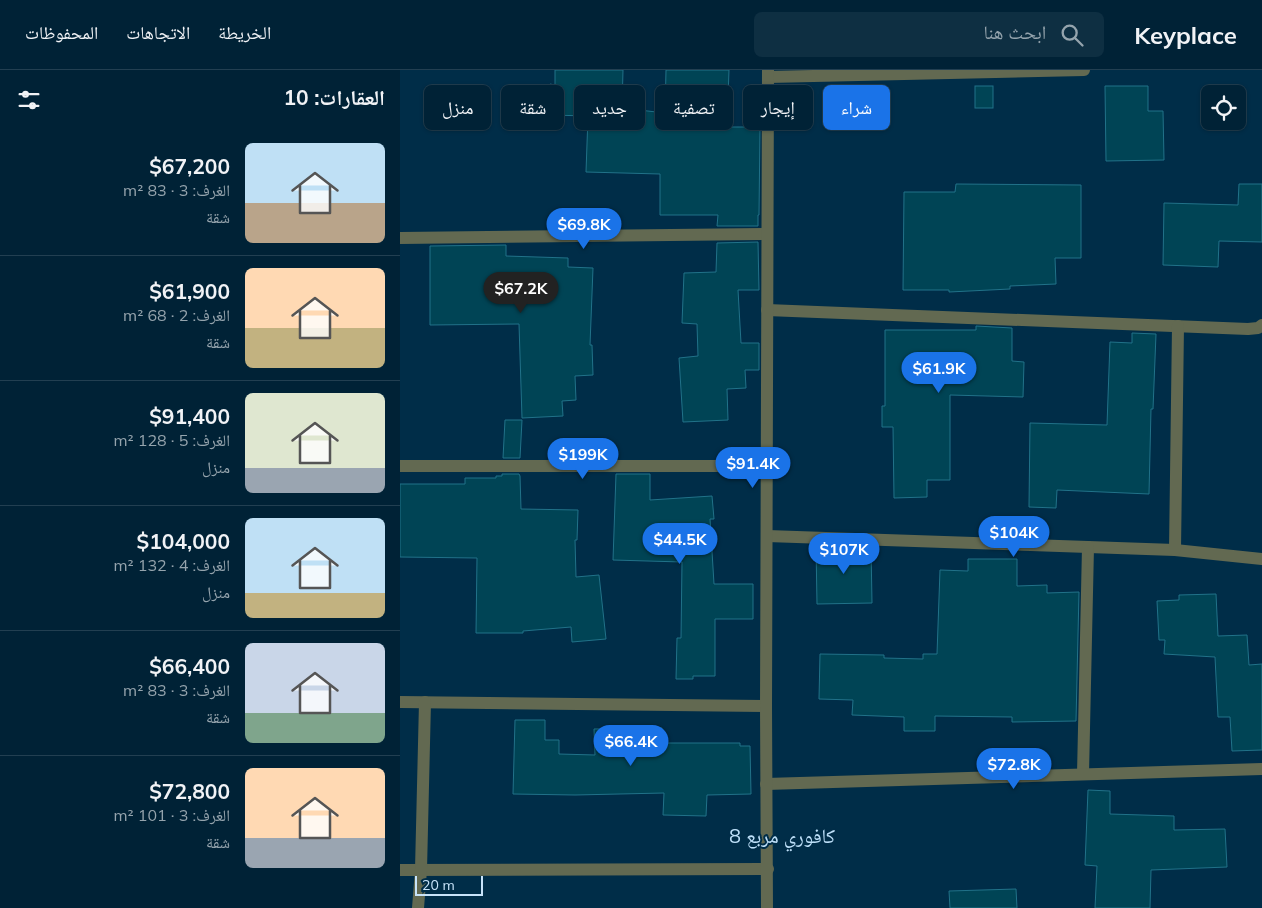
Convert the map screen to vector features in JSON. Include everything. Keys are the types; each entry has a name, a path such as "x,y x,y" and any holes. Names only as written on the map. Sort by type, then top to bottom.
{"street":[{"path":"768,908 766,706 768,73 1084,70"},
{"path":"400,238 768,234"},
{"path":"768,310 1248,329 1258,328 1262,325"},
{"path":"1175,550 1178,326"},
{"path":"400,466 767,466"},
{"path":"767,536 1175,550 1262,559"},
{"path":"1083,774 1088,547"},
{"path":"400,702 766,706"},
{"path":"418,908 422,870 426,702"},
{"path":"766,784 1262,770"},
{"path":"400,870 768,869"}],"building":[{"path":"555,70 623,70 623,85 574,85 574,116 564,115 564,85 555,85"},
{"path":"666,70 729,70 728,85 666,85"},
{"path":"975,86 993,86 993,108 975,108"},
{"path":"1105,86 1148,86 1148,111 1163,111 1164,160 1106,161"},
{"path":"645,111 655,112 655,130 733,130 733,127 743,127 743,130 760,130 758,226 717,226 718,215 660,215 660,174 586,172 588,130 645,130"},
{"path":"956,184 1081,185 1081,258 1055,258 1056,284 1010,286 1010,289 949,292 949,290 903,290 904,192 955,192"},
{"path":"1239,184 1262,184 1262,242 1219,241 1218,267 1163,265 1164,203 1238,205"},
{"path":"758,242 759,290 738,290 741,343 759,343 759,370 745,370 746,388 727,389 728,420 683,422 679,358 698,356 697,324 682,323 684,273 716,272 717,243"},
{"path":"506,245 506,256 568,258 568,267 593,268 590,345 592,345 593,375 575,376 576,400 562,401 563,416 522,418 519,324 430,325 430,246"},
{"path":"976,326 1012,328 1012,361 1024,362 1023,397 950,395 950,480 927,480 927,497 894,498 893,427 882,427 882,406 885,406 885,330 976,330"},
{"path":"1132,333 1156,334 1153,409 1151,409 1149,494 1057,490 1056,508 1029,507 1030,423 1107,425 1110,342 1132,343"},
{"path":"505,420 522,420 520,458 503,458"},
{"path":"502,474 519,474 521,509 578,510 577,540 575,540 576,577 599,575 606,639 572,642 571,627 523,631 523,633 476,633 477,558 400,557 400,484 465,484 465,478 496,478 496,476 502,476"},
{"path":"616,474 650,474 650,500 712,496 714,519 710,519 714,584 753,584 753,619 715,619 715,676 693,676 693,679 676,679 677,638 681,638 682,562 613,560"},
{"path":"816,546 871,548 872,603 817,604"},
{"path":"968,559 1017,559 1017,586 1047,585 1047,593 1079,592 1076,721 1012,722 1012,717 935,716 935,731 904,731 904,717 852,715 853,700 819,699 820,654 884,655 884,658 923,659 923,654 937,654 940,570 968,571"},
{"path":"1216,594 1218,636 1247,635 1249,665 1262,664 1262,750 1232,751 1230,717 1218,717 1215,657 1164,654 1165,640 1159,640 1157,601 1179,600 1179,595"},
{"path":"515,720 545,720 545,740 559,740 559,754 595,755 594,729 662,728 662,743 740,743 740,746 750,746 751,794 707,795 706,816 663,815 664,793 513,794"},
{"path":"1088,790 1110,791 1110,814 1174,816 1174,830 1225,829 1227,867 1151,870 1150,908 1095,908 1097,866 1085,865"},
{"path":"1016,889 1017,908 950,908 949,891"}],"district":[{"name":"كافوري مربع 8","path":"782,835"}]}
